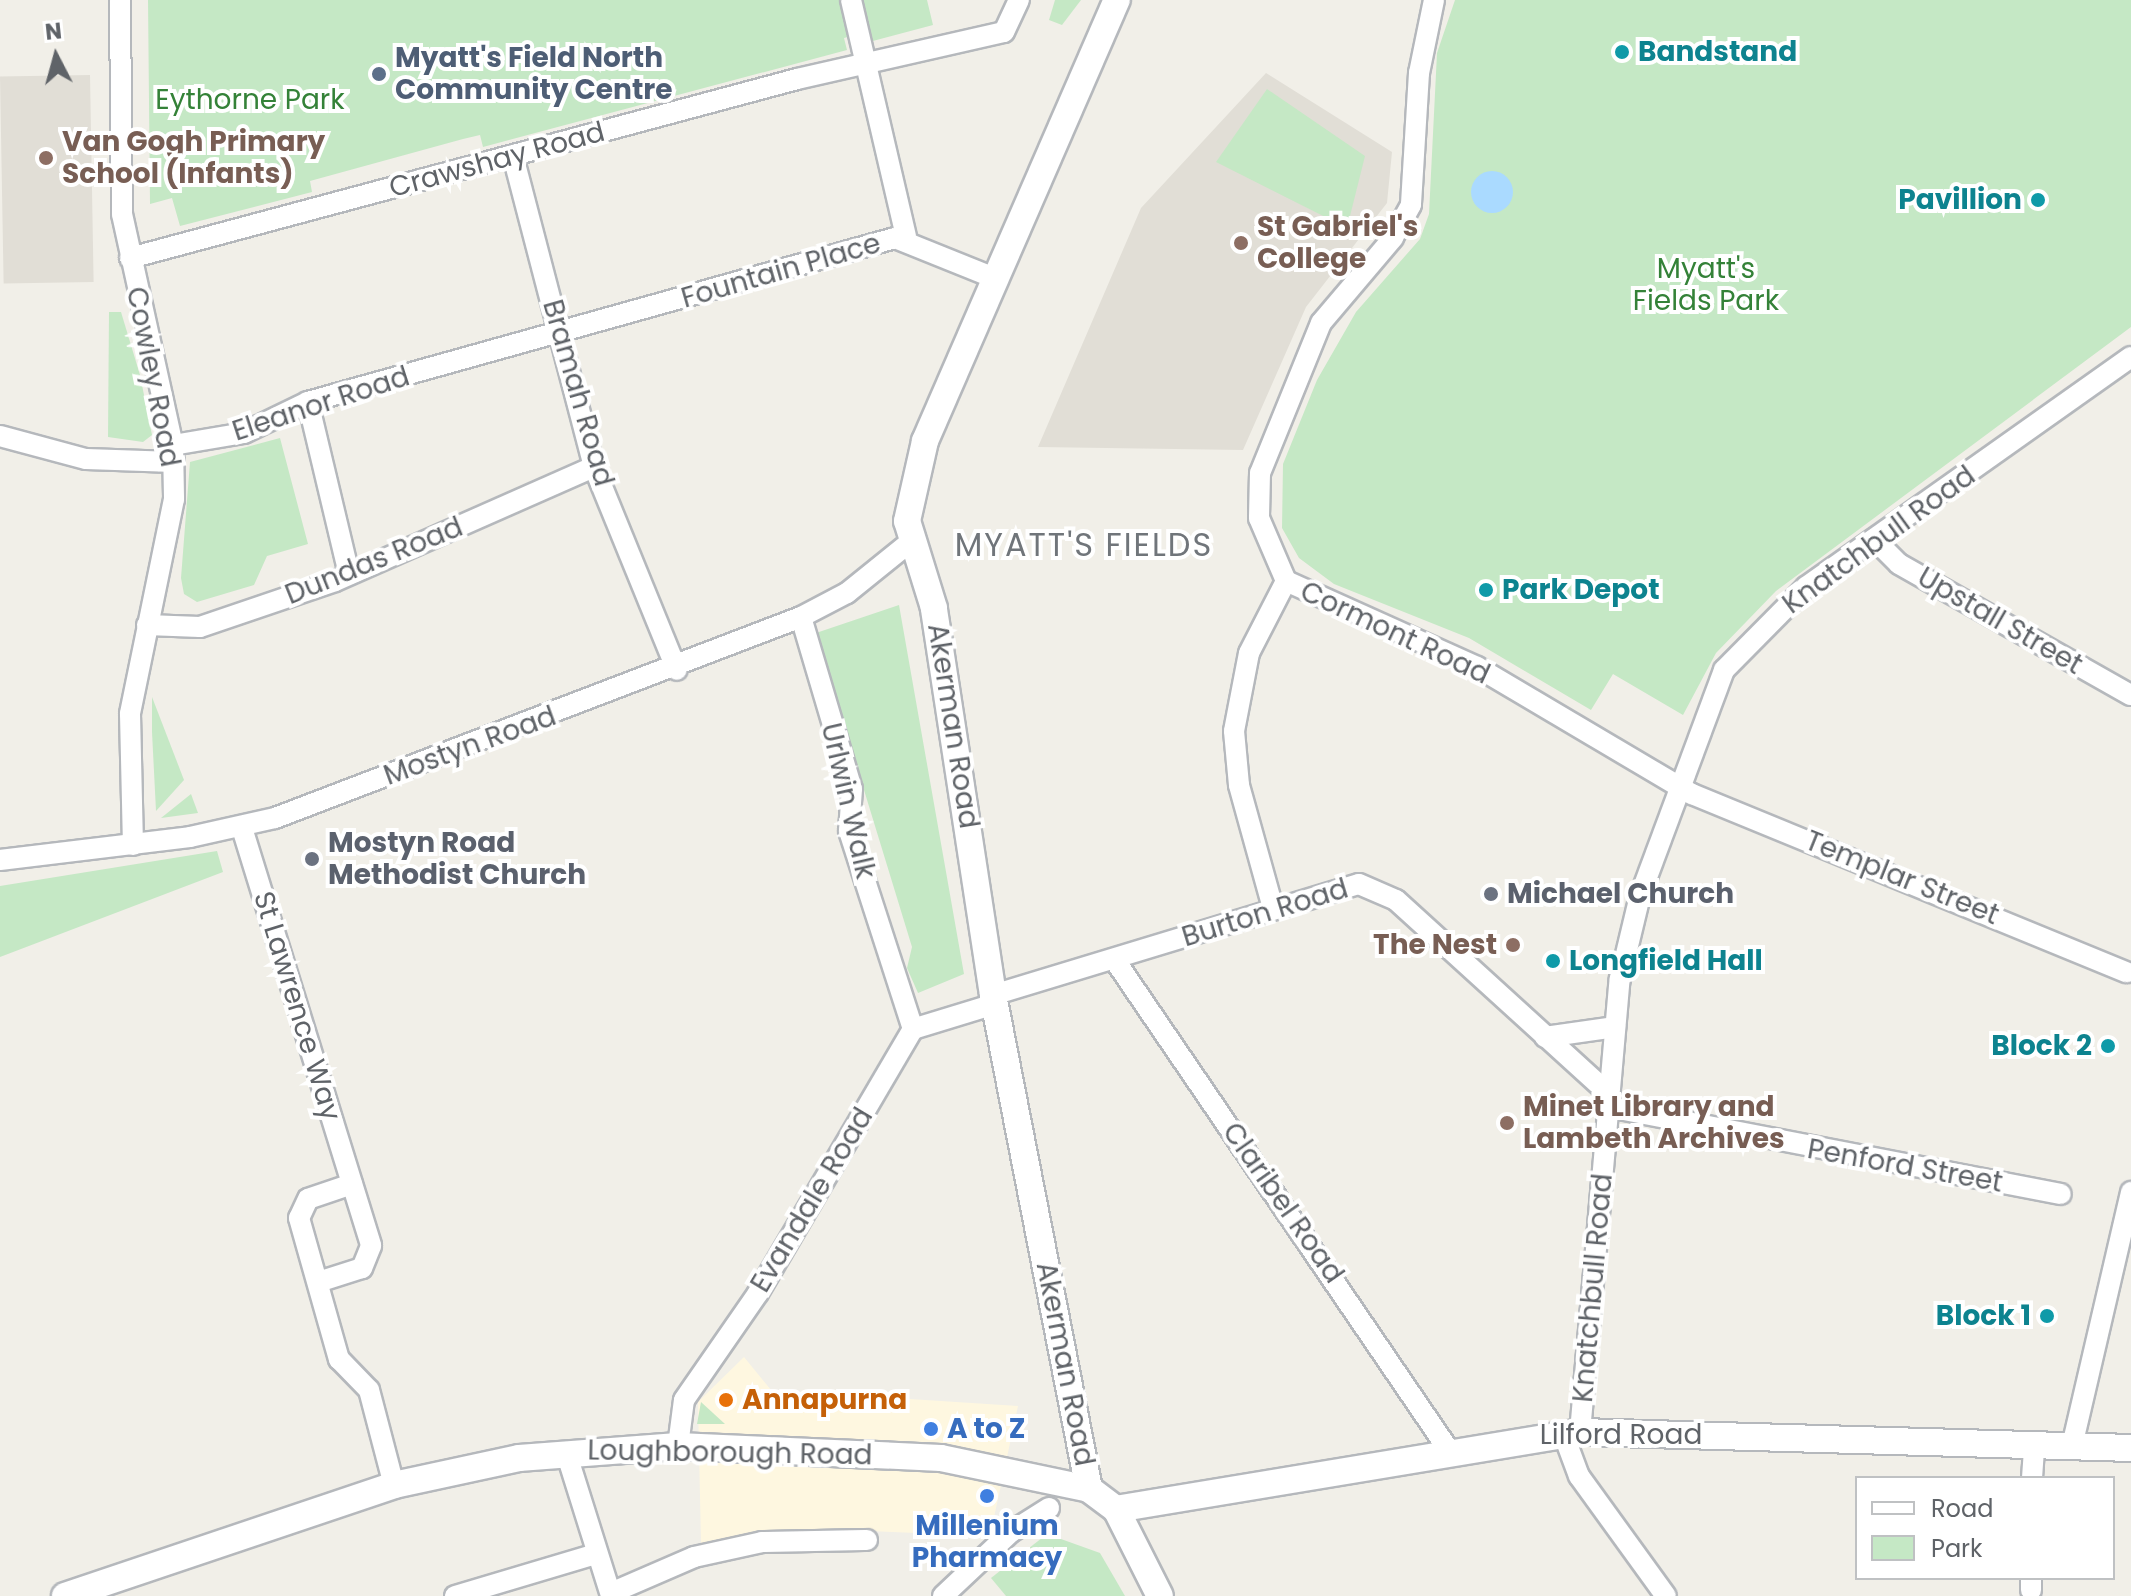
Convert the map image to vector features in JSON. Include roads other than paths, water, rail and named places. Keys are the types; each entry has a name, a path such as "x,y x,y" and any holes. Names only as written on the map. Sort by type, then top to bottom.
{"street":[{"name":"Cowley Road","path":"120,0 122,214 174,454 174,499 130,714 133,845"},
{"path":"851,0 906,237"},
{"name":"Crawshay Road","path":"130,258 865,63 1004,32 1019,0"},
{"name":"Akerman Road","path":"1089,1489 994,1000 934,608 909,543 918,459 1117,0"},
{"name":"Cormont Road","path":"1434,0 1419,73 1411,205 1393,238 1321,323 1260,473 1259,518 1286,581 1477,667 1676,787"},
{"name":"Bramah Road","path":"513,156 594,467 677,670"},
{"name":"Fountain Place","path":"560,334 906,237 997,279"},
{"name":"Eleanor Road","path":"0,436 86,459 174,454 244,433 308,402 560,334"},
{"name":"Knatchbull Road","path":"1572,1432 1615,1027 1631,927 1676,787 1738,653 1806,587 2131,357"},
{"path":"308,402 349,574"},
{"name":"Dundas Road","path":"147,625 200,627 349,574 594,467"},
{"name":"Upstall Street","path":"1874,539 1899,564 2131,695"},
{"name":"Mostyn Road","path":"0,860 133,845 242,828 677,670 801,617 847,593 909,543"},
{"path":"1273,908 1239,785 1234,731 1249,653 1286,581"},
{"name":"Urlwin Walk","path":"801,617 852,789 849,831 913,1029"},
{"name":"Templar Street","path":"1676,787 2127,972"},
{"name":"St Lawrence Way","path":"242,828 352,1184 370,1260 318,1282"},
{"name":"Burton Road","path":"994,1000 1338,887 1372,887 1396,900 1545,1037 1609,1101"},
{"name":"Claribel Road","path":"1114,959 1448,1449"},
{"path":"913,1029 994,1000"},
{"path":"1545,1037 1615,1027"},
{"name":"Evandale Road","path":"678,1446 684,1400 758,1293 913,1029"},
{"name":"Penford Street","path":"1609,1101 2061,1194"},
{"path":"352,1184 308,1199 299,1211 339,1359 369,1390 394,1485"},
{"path":"2072,1446 2131,1192"},
{"path":"1572,1432 1579,1476 1666,1596"},
{"name":"Lilford Road","path":"1116,1509 1448,1449 1572,1432 2131,1448"},
{"name":"Loughborough Road","path":"65,1596 394,1485 566,1452 678,1446 941,1458 1089,1489 1116,1509 1160,1596"},
{"path":"2032,1476 2034,1446"},
{"path":"566,1452 611,1595 694,1557 762,1542 867,1540"},
{"path":"943,1596 1011,1532 1049,1508"},
{"path":"455,1596 596,1554"}],"water":[{"path":"1492,171 1507,177 1513,192 1507,207 1492,213 1477,207 1471,192 1477,177"}],"place":[{"name":"Bandstand","path":"1622,52"},
{"name":"Myatt's Field North Community Centre","path":"379,74"},
{"name":"Van Gogh Primary School (Infants)","path":"46,158"},
{"name":"Pavillion","path":"2038,200"},
{"name":"St Gabriel's College","path":"1241,243"},
{"name":"Park Depot","path":"1486,590"},
{"name":"Mostyn Road Methodist Church","path":"312,859"},
{"name":"Michael Church","path":"1491,894"},
{"name":"The Nest","path":"1513,945"},
{"name":"Longfield Hall","path":"1553,961"},
{"name":"Block 2","path":"2108,1046"},
{"name":"Minet Library and Lambeth Archives","path":"1507,1123"},
{"name":"Block 1","path":"2047,1316"},
{"name":"Annapurna","path":"726,1400"},
{"name":"A to Z","path":"931,1429"},
{"name":"Millenium Pharmacy","path":"987,1496"}],"district":[{"name":"MYATT'S FIELDS","path":"1084,545"}],"park label":[{"name":"Eythorne Park","path":"250,100"},
{"name":"Myatt's Fields Park","path":"1706,285"}]}
